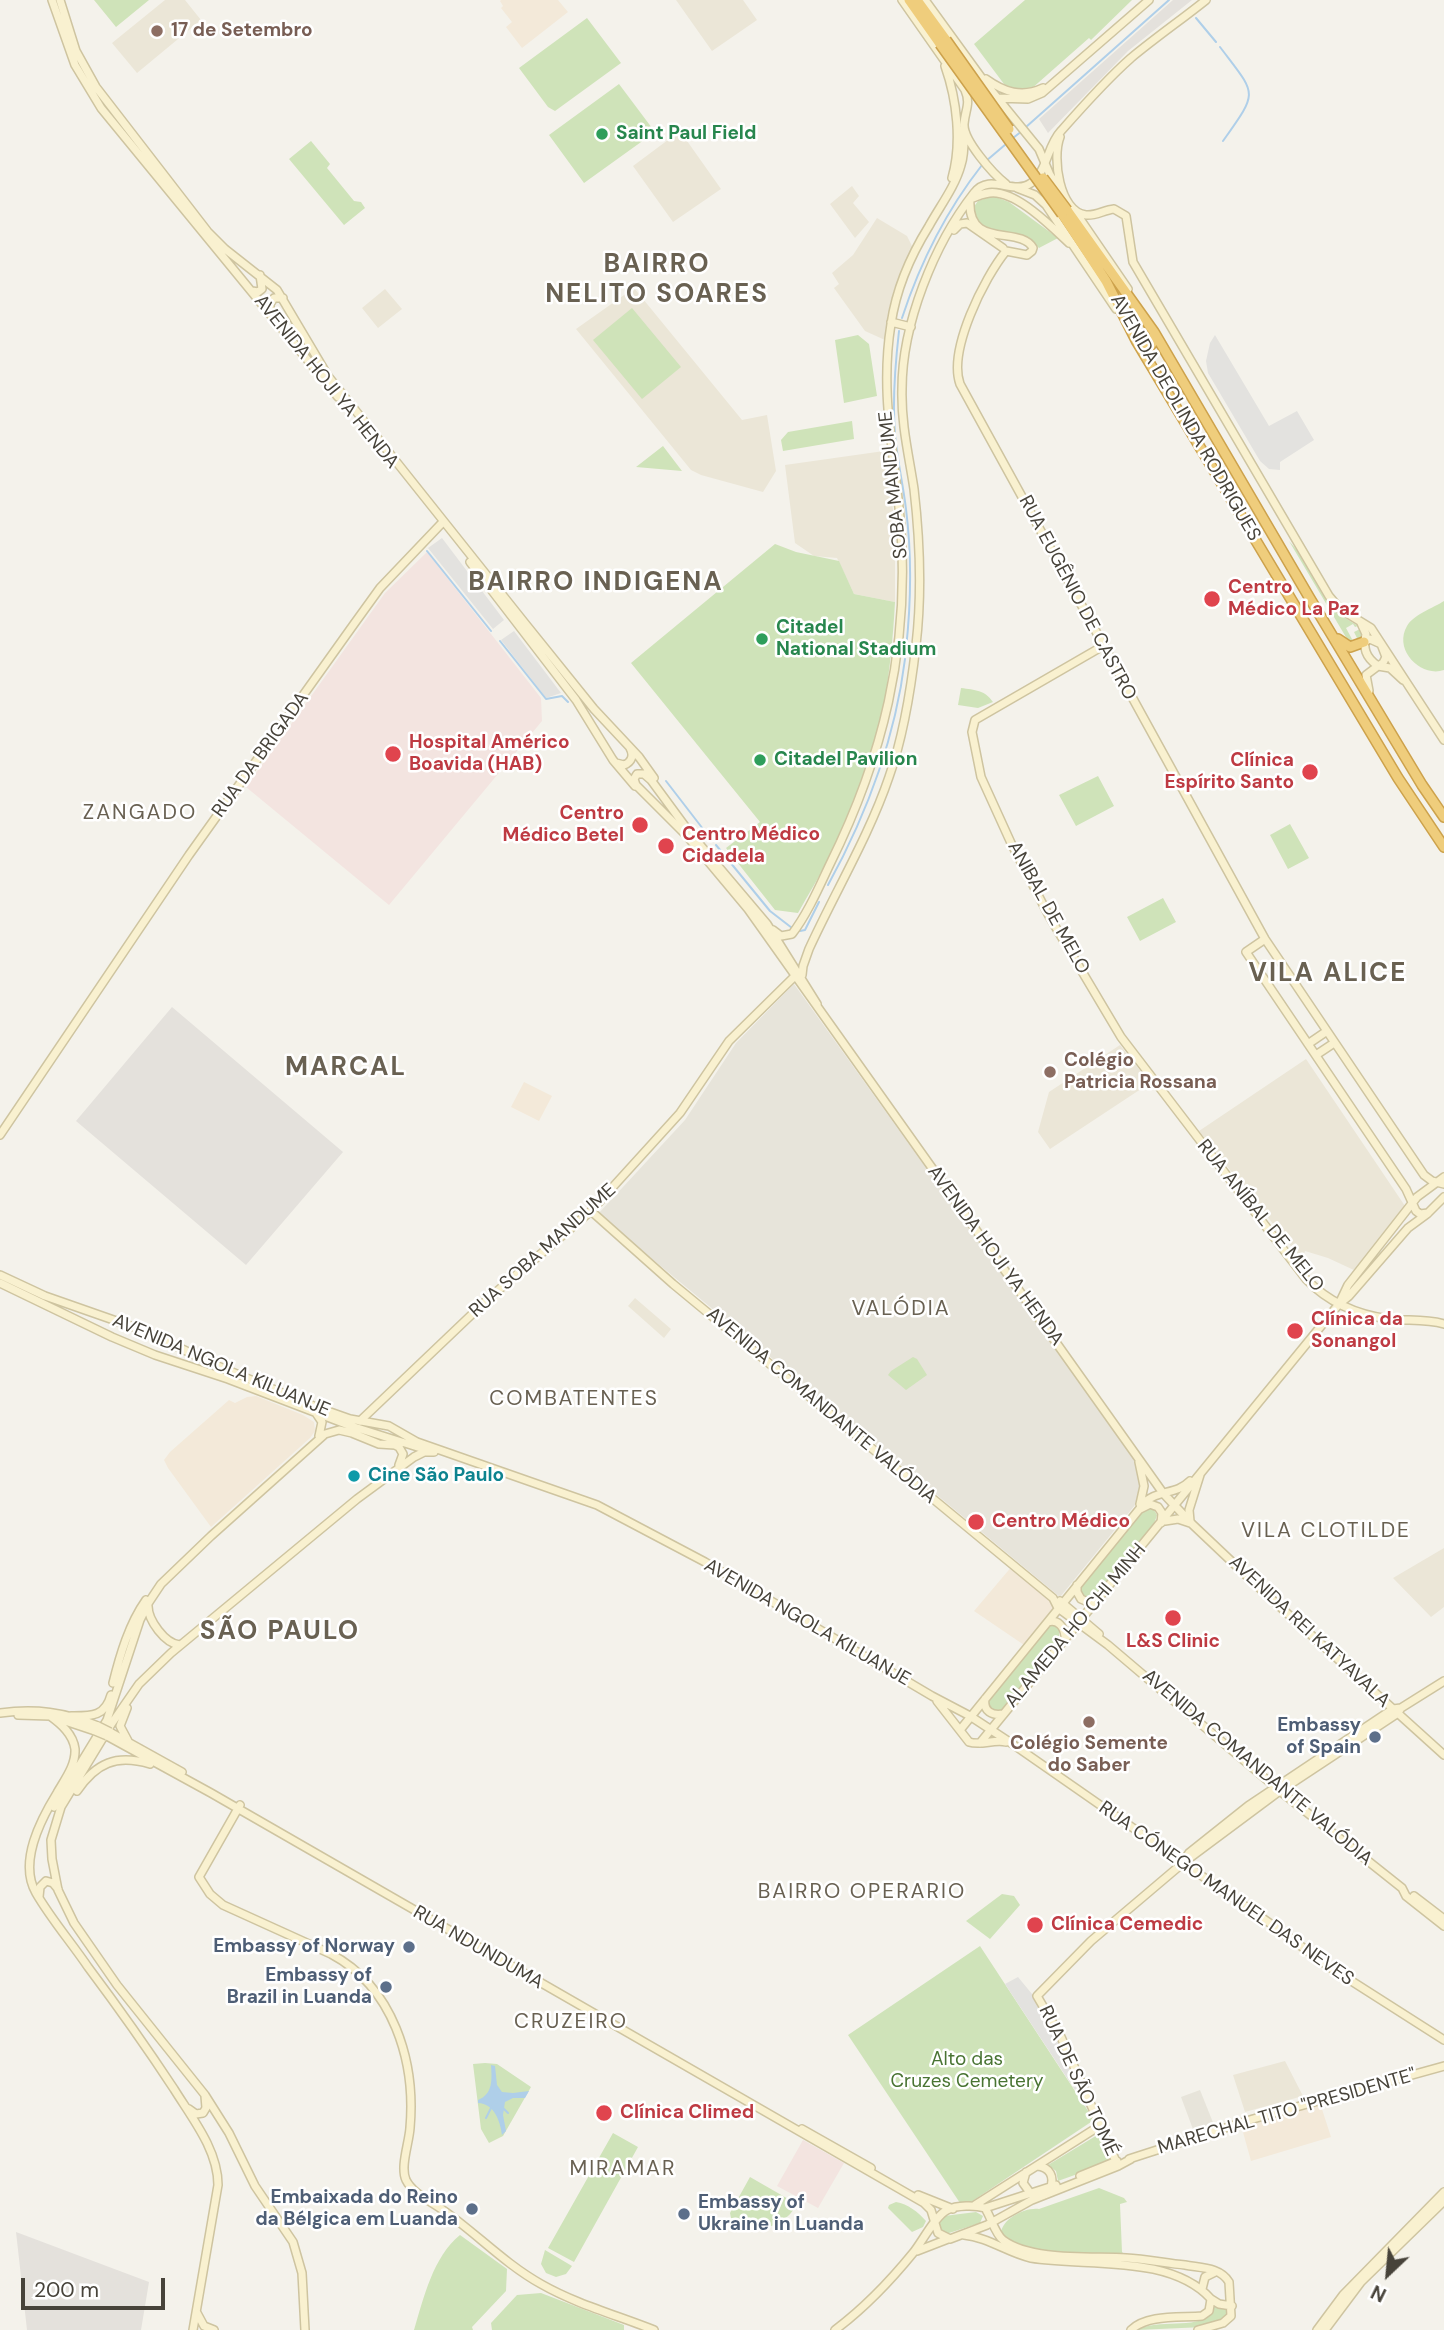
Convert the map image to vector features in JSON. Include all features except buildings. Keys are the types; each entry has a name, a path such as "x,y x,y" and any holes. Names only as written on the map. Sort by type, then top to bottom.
{"highway":[{"name":"AVENIDA DEOLINDA RODRIGUES","path":"909,0 1066,209 1154,332 1377,711 1444,817"},
{"name":"AVENIDA DEOLINDA RODRIGUES","path":"917,0 940,44"},
{"name":"AVENIDA DEOLINDA RODRIGUES","path":"1066,209 1137,342 1391,767 1444,847"},
{"path":"1137,342 1151,345 1155,339 1154,332"},
{"path":"1156,373 1155,364 1159,359 1166,358 1172,363"},
{"path":"1328,628 1342,644 1350,647 1364,642"}],"main road":[{"name":"AVENIDA HOJI YA HENDA","path":"52,0 75,65 101,108 270,311 441,524 576,700 613,760 632,783 687,836 731,888 817,1004 1175,1507"},
{"name":"AVENIDA HOJI YA HENDA","path":"60,0 76,51 110,107 208,232 283,298 328,376 594,709 630,747 690,833 767,924 817,1004"},
{"path":"902,0 940,44 965,90 968,98 967,114"},
{"path":"925,0 975,69 1032,139 1066,209 1093,236 1154,332"},
{"path":"967,114 979,104 999,98 1034,98 1149,0"},
{"path":"948,235 960,224 967,223 1004,249 1027,255 1032,251 1029,242 991,234 976,224 971,216 970,199 977,189 986,184 1030,184 1045,163 1052,143 1075,116 1129,60 1206,0"},
{"path":"940,44 948,76 957,142 954,170 945,198"},
{"path":"975,69 995,85 1017,93 1037,91 1056,82"},
{"name":"SOBA MANDUME","path":"767,924 778,934 792,934 850,824 875,760 899,654 902,584 901,535 886,400 886,359 898,295 916,249 961,166 967,114"},
{"path":"1066,209 1055,156 1061,135 1075,116"},
{"path":"964,128 973,146 1009,186 1040,199 1080,253 1137,342"},
{"path":"970,199 991,192 1011,197 1043,219 1080,253"},
{"name":"SOBA MANDUME","path":"804,980 802,969 805,958 889,778 910,688 919,616 914,489 903,425 902,390 908,326 927,276 970,199"},
{"path":"1066,209 1083,215 1114,209 1126,216 1129,224 1130,253 1140,272 1329,596 1340,608 1371,628 1444,740"},
{"path":"1093,236 1091,224 1097,214"},
{"name":"RUA EUGÊNIO DE CASTRO","path":"1009,237 1005,240 1004,249 969,318 959,355 957,376 1265,940 1424,1175 1440,1183"},
{"path":"252,291 258,292 262,289 260,275"},
{"path":"270,311 274,298 283,298"},
{"path":"894,322 908,326"},
{"name":"RUA DA BRIGADA","path":"0,1135 189,855 354,624 380,588 441,524"},
{"path":"1355,618 1366,631 1364,642 1367,656 1378,666 1390,668 1400,677 1444,746"},
{"path":"1364,642 1373,640 1381,644 1386,657 1383,663 1368,672 1366,680 1377,711"},
{"name":"ANIBAL DE MELO","path":"1103,646 980,715 975,720 972,732 981,777 1011,843 1049,916 1121,1037"},
{"path":"899,654 913,656"},
{"path":"613,760 621,765 627,764 632,757 630,747"},
{"path":"653,803 634,782 637,774 642,773 648,777 666,800"},
{"path":"817,891 832,899"},
{"path":"1265,940 1246,952 1406,1189 1416,1211 1420,1214 1432,1210"},
{"name":"RUA SOBA MANDUME","path":"360,1421 488,1299 591,1211 680,1113 729,1041 796,975"},
{"path":"1308,1044 1327,1031"},
{"name":"RUA ANÍBAL DE MELO","path":"1121,1037 1307,1279 1322,1294 1339,1304 1382,1317 1444,1324"},
{"path":"1316,1055 1334,1042"},
{"path":"1339,1304 1348,1285 1413,1204 1424,1191 1440,1183 1444,1177"},
{"path":"1134,1514 1149,1497 1179,1490 1201,1471 1339,1304 1408,1228 1444,1197"},
{"name":"AVENIDA COMANDANTE VALÓDIA","path":"591,1211 673,1284 1279,1788 1405,1892 1444,1919"},
{"name":"AVENIDA NGOLA KILUANJE","path":"0,1275 45,1296 129,1325 249,1380 323,1410 394,1428 417,1442 579,1498 705,1562 970,1716 1011,1743"},
{"name":"AVENIDA NGOLA KILUANJE","path":"0,1283 155,1355 229,1379 386,1438 600,1509"},
{"path":"124,1341 133,1337 133,1329 129,1325"},
{"path":"155,1355 151,1345 157,1339 162,1339"},
{"path":"314,1443 323,1427 321,1418 315,1413"},
{"path":"71,1716 94,1716 106,1708 120,1659 148,1597 211,1536 325,1434 339,1430 379,1444 395,1445 401,1450 403,1458 394,1471"},
{"path":"304,2328 302,2273 293,2242 255,2186 229,2133 205,2095 117,1985 74,1923 57,1886 51,1840 57,1817 123,1707 148,1675 180,1645 357,1499 421,1453 434,1452"},
{"path":"1134,1514 1144,1486 1141,1465 1136,1454"},
{"path":"1192,1524 1188,1514 1201,1471"},
{"name":"ALAMEDA HO CHI MINH","path":"980,1743 1065,1636 1175,1507 1201,1471"},
{"path":"1161,1524 1167,1505 1163,1493"},
{"path":"1134,1514 1145,1506 1154,1504 1161,1510 1161,1524"},
{"name":"AVENIDA REI KATYAVALA","path":"1175,1507 1444,1755"},
{"name":"ALAMEDA HO CHI MINH","path":"960,1730 1134,1514"},
{"path":"1161,1524 1172,1519 1192,1524"},
{"path":"1077,1584 1081,1600 1088,1602 1096,1599"},
{"path":"40,1828 107,1720 137,1622 156,1591"},
{"path":"149,1602 151,1620 171,1643 180,1645"},
{"path":"137,1622 149,1621 170,1647 169,1655"},
{"path":"1047,1622 1057,1622 1065,1630 1065,1636"},
{"path":"130,1743 121,1730 121,1720 148,1675"},
{"path":"1183,1863 1279,1788 1444,1681"},
{"path":"932,1696 969,1742 1011,1743"},
{"path":"985,1699 989,1712 1003,1714"},
{"path":"0,1716 32,1710 50,1714 68,1732 75,1751 72,1768 40,1828 30,1860 31,1878 39,1898 138,2035 212,2153 218,2174 193,2330"},
{"name":"RUA NDUNDUMA","path":"50,1714 71,1716 130,1743 924,2203 931,2210 939,2234 950,2239"},
{"name":"RUA NDUNDUMA","path":"50,1714 96,1728"},
{"name":"RUA NDUNDUMA","path":"108,1734 930,2201 953,2209"},
{"name":"RUA CÓNEGO MANUEL DAS NEVES","path":"1011,1743 1328,1966 1444,2040"},
{"path":"57,1886 56,1838 65,1811 86,1777 98,1767 119,1760 138,1760 162,1767"},
{"path":"239,1807 199,1877 210,1894 223,1905 346,1963 386,2005 398,2035 410,2081 411,2124 404,2169 405,2177 413,2188 541,2285 654,2330"},
{"name":"RUA DE SÃO TOMÉ","path":"1117,2164 1061,2037 1037,1996 1091,1941 1183,1863"},
{"path":"39,1898 40,1887 46,1881 57,1886"},
{"name":"AVENIDA COMANDANTE VALÓDIA","path":"1405,1892 1406,1896 1444,1926"},
{"name":"MARECHAL TITO \"PRESIDENTE\"","path":"913,2253 994,2221 1035,2196 1131,2159 1253,2119 1444,2066"},
{"path":"185,2107 193,2113 203,2113 206,2108 205,2095"},
{"path":"973,2206 1101,2125"},
{"path":"1036,2166 1044,2167 1051,2173 1050,2190"},
{"path":"1027,2172 1023,2183 1035,2196"},
{"path":"1317,2330 1343,2295 1444,2192"},
{"name":"MARECHAL TITO \"PRESIDENTE\"","path":"985,2208 1035,2196"},
{"path":"1325,2330 1361,2282 1444,2203"},
{"path":"835,2330 857,2312 913,2253 939,2217 953,2209 973,2206 985,2208 994,2221 999,2236 1006,2242 1027,2250 1146,2259 1219,2272 1229,2282 1231,2316 1227,2320 1198,2330"},
{"path":"964,2235 980,2238 1014,2255 1155,2270 1202,2289 1219,2304 1232,2306"},
{"path":"1202,2289 1205,2277 1219,2272"},
{"path":"1131,2330 1148,2320 1202,2316 1209,2311 1211,2299"},
{"path":"196,2309 204,2326 214,2330"}],"shaded area":[{"name":"17 de Setembro","path":"165,0 185,0 201,20 137,73 112,43"},
{"path":"501,0 558,0 568,12 522,48 506,27 512,22 501,8"},
{"path":"676,0 743,0 757,20 712,51"},
{"path":"1173,0 1192,0 1128,51 1048,133 1039,119"},
{"path":"680,131 721,189 673,222 633,166"},
{"path":"852,186 859,196 853,203 869,222 855,238 830,204"},
{"path":"877,218 907,236 913,248 895,287 888,312 885,340 865,331 834,288 839,284 832,273 853,255"},
{"path":"634,288 742,420 767,415 776,471 763,492 691,470 576,329"},
{"path":"385,289 402,309 378,328 362,308"},
{"path":"1215,335 1269,426 1297,411 1314,440 1280,462 1280,470 1269,469 1260,461 1208,373 1206,361 1210,343"},
{"path":"884,451 895,523 895,602 854,594 837,558 814,556 795,543 785,465"},
{"path":"442,538 504,620 493,629 428,548"},
{"name":"Hospital Américo Boavida (HAB)","path":"427,552 541,698 542,721 389,905 246,787 385,593"},
{"path":"514,631 561,693 546,698 501,640"},
{"name":"VALÓDIA","path":"794,984 1130,1452 1138,1469 1140,1487 1135,1505 1060,1597 598,1214 685,1120 736,1043"},
{"path":"172,1007 343,1152 246,1265 76,1121"},
{"path":"1120,1045 1150,1083 1050,1149 1038,1132 1049,1092"},
{"path":"1306,1059 1405,1206 1356,1271 1305,1251 1302,1260 1199,1131"},
{"path":"524,1082 552,1096 539,1121 511,1107"},
{"path":"635,1298 671,1329 664,1338 628,1306"},
{"path":"256,1396 303,1415 314,1422 315,1431 211,1527 164,1460 229,1400 235,1403"},
{"path":"1444,1548 1444,1607 1431,1617 1393,1578"},
{"path":"1013,1565 1058,1608 1027,1647 974,1611"},
{"path":"1018,1977 1032,1994 1076,2074 1094,2119 1005,1984"},
{"path":"1285,2061 1303,2096 1245,2112 1233,2075"},
{"path":"1200,2090 1214,2125 1194,2132 1181,2097"},
{"path":"1320,2103 1331,2137 1251,2161 1241,2125"},
{"path":"803,2140 844,2163 818,2208 777,2186"},
{"path":"16,2232 149,2282 141,2330 27,2330"}],"green space":[{"path":"94,0 149,0 116,27"},
{"path":"1025,0 1132,0 1091,40 1089,38 1030,90 1015,90 1004,84 974,44"},
{"path":"587,18 621,63 555,111 548,107 519,68"},
{"name":"Saint Paul Field","path":"619,84 655,132 584,183 549,135"},
{"path":"311,141 330,164 327,168 354,201 361,202 365,208 344,225 289,159"},
{"path":"993,196 1009,202 1058,238 1039,248 1022,237 992,231 984,226 977,219 973,208 978,201"},
{"path":"632,308 681,367 642,399 593,340"},
{"path":"858,335 869,344 877,396 844,403 835,340"},
{"path":"852,421 854,439 783,451 781,440 788,432"},
{"path":"663,446 682,471 636,467"},
{"path":"1289,541 1334,611 1358,626 1353,624 1346,628 1353,641 1357,638 1354,632 1360,629 1360,640 1350,644"},
{"path":"775,544 796,552 839,561 854,594 895,602 884,706 864,783 835,849 798,913 775,910 726,848 760,822 631,663"},
{"path":"1444,601 1444,670 1427,670 1418,666 1406,653 1404,635 1414,618"},
{"path":"961,688 983,693 993,702 978,708 958,705"},
{"path":"1098,776 1114,806 1076,826 1059,795"},
{"path":"1290,824 1309,858 1288,869 1270,835"},
{"path":"1163,898 1176,922 1140,941 1127,917"},
{"path":"913,1357 927,1375 906,1390 888,1375"},
{"path":"1149,1508 1157,1515 1154,1524 1094,1597 1084,1598 1080,1592 1081,1586 1143,1510"},
{"path":"1054,1624 1059,1628 1059,1637 1002,1710 992,1711 988,1699 1046,1626"},
{"path":"1002,1894 1014,1896 1020,1905 990,1939 966,1921"},
{"name":"Alto das Cruzes Cemetery","path":"980,1946 1094,2120 971,2202 960,2203 848,2035"},
{"path":"473,2064 497,2064 531,2087 503,2136 489,2143 481,2129"},
{"path":"613,2133 638,2147 574,2262 548,2248"},
{"path":"1099,2134 1103,2136 1112,2158 1111,2162 1058,2181 1056,2171 1048,2165"},
{"path":"750,2177 797,2204 785,2219 758,2228 739,2224 731,2218 730,2213"},
{"path":"1099,2188 1124,2198 1127,2202 1120,2204 1122,2252 1126,2256 1077,2256 1042,2252 1012,2242 1001,2233 1005,2223 1021,2212 1039,2209"},
{"path":"896,2202 920,2215 926,2221 923,2227 912,2232 888,2208"},
{"path":"976,2212 983,2216 980,2223 946,2234 938,2227 944,2216"},
{"path":"460,2235 507,2269 506,2291 472,2327 473,2330 414,2330 436,2266"},
{"path":"545,2250 572,2266 566,2274 556,2277 546,2273 541,2264"},
{"path":"541,2293 624,2325 624,2330 492,2330 491,2323 517,2295"},
{"path":"1214,2303 1229,2309 1226,2318 1204,2327 1137,2330 1205,2319 1212,2314"}],"water":[{"path":"491,2065 495,2066 497,2085 502,2092 529,2091 525,2098 513,2098 505,2102 503,2115 506,2131 502,2135 500,2124 492,2110 478,2103 489,2090"}],"waterway":[{"path":"1026,127 1169,0"},
{"path":"1196,18 1216,42"},
{"path":"1220,47 1241,75 1249,93 1243,112 1223,141"},
{"path":"1013,138 1022,131"},
{"path":"986,161 1006,144"},
{"path":"902,318 935,238 982,165"},
{"path":"899,331 894,408 910,562 906,649"},
{"path":"427,551 491,631"},
{"path":"500,641 546,699 562,696 568,702"},
{"path":"828,885 867,804 887,747 905,659"},
{"path":"666,781 710,838"},
{"path":"716,845 770,911 792,928"},
{"path":"800,931 805,930 819,902"},
{"path":"486,2118 492,2106"},
{"path":"502,2107 508,2113"}],"place":[{"name":"17 de Setembro","path":"157,31"},
{"name":"Saint Paul Field","path":"602,134"},
{"name":"Centro Médico La Paz","path":"1212,599"},
{"name":"Citadel National Stadium","path":"762,639"},
{"name":"Hospital Américo Boavida (HAB)","path":"393,754"},
{"name":"Citadel Pavilion","path":"760,760"},
{"name":"Clínica Espírito Santo","path":"1310,772"},
{"name":"Centro Médico Betel","path":"640,825"},
{"name":"Centro Médico Cidadela","path":"666,846"},
{"name":"Colégio Patricia Rossana","path":"1050,1072"},
{"name":"Clínica da Sonangol","path":"1295,1331"},
{"name":"Cine São Paulo","path":"354,1476"},
{"name":"Centro Médico","path":"976,1522"},
{"name":"L&S Clinic","path":"1173,1618"},
{"name":"Colégio Semente do Saber","path":"1089,1722"},
{"name":"Embassy of Spain","path":"1375,1737"},
{"name":"Clínica Cemedic","path":"1035,1925"},
{"name":"Embassy of Norway","path":"409,1947"},
{"name":"Embassy of Brazil in Luanda","path":"386,1987"},
{"name":"Clínica Climed","path":"604,2113"},
{"name":"Embaixada do Reino da Bélgica em Luanda","path":"472,2209"},
{"name":"Embassy of Ukraine in Luanda","path":"684,2214"}],"district":[{"name":"BAIRRO NELITO SOARES","path":"657,280"},
{"name":"BAIRRO INDIGENA","path":"596,583"},
{"name":"ZANGADO","path":"140,813"},
{"name":"VILA ALICE","path":"1328,974"},
{"name":"MARCAL","path":"346,1068"},
{"name":"VALÓDIA","path":"901,1309"},
{"name":"COMBATENTES","path":"574,1399"},
{"name":"VILA CLOTILDE","path":"1326,1531"},
{"name":"SÃO PAULO","path":"280,1632"},
{"name":"BAIRRO OPERARIO","path":"862,1892"},
{"name":"CRUZEIRO","path":"571,2022"},
{"name":"MIRAMAR","path":"623,2169"}]}
